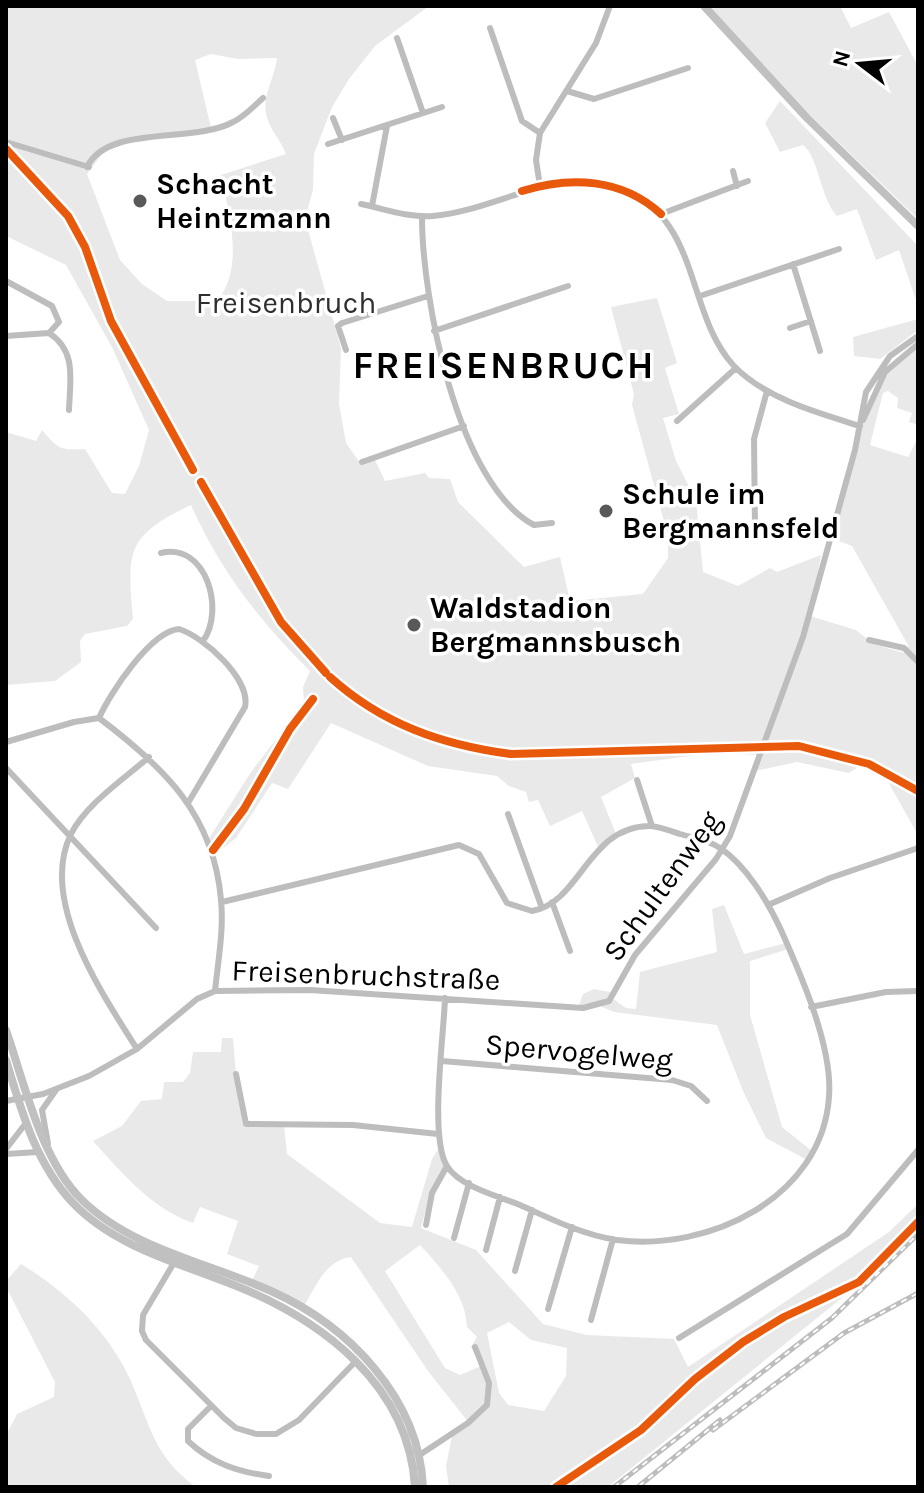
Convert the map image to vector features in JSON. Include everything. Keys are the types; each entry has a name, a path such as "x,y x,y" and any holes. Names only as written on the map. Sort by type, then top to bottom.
{"main road":[{"path":"704,6 807,118 918,226"},
{"path":"6,1030 23,1097 26,1123 38,1152 65,1193 89,1218 116,1236 271,1291 310,1312 346,1339 396,1398 423,1487"},
{"path":"6,1060 64,1176 94,1211 177,1259 270,1300 306,1320 356,1361 390,1405 416,1458 415,1487"}],"street":[{"path":"540,186 536,160 540,133 597,42 610,6"},
{"path":"490,28 522,121 540,133"},
{"path":"397,38 423,113"},
{"path":"567,91 594,99 688,68"},
{"path":"6,142 88,167 95,153 111,143 182,135 233,122 263,98"},
{"path":"328,144 442,107"},
{"path":"333,118 342,140"},
{"path":"372,206 387,126"},
{"path":"733,171 737,186"},
{"path":"661,214 748,181"},
{"path":"361,204 422,217 449,214 540,186 577,182 611,186 631,193 661,214 679,243 717,337 736,368 767,391 860,426"},
{"path":"422,217 434,331 464,426 494,485 510,506 534,525 552,523"},
{"path":"700,296 839,249"},
{"path":"793,264 820,351"},
{"path":"6,281 52,306 59,322 49,333"},
{"path":"434,331 568,286"},
{"path":"346,350 338,326 342,323 428,296"},
{"path":"790,328 811,321"},
{"path":"6,336 49,333 63,342 68,351 69,410"},
{"name":"Schultenweg","path":"609,1001 644,943 723,849 740,816 799,652 860,426 863,401 880,368 897,349 918,336"},
{"name":"Schultenweg","path":"860,426 885,372 918,344"},
{"path":"677,421 736,368"},
{"path":"755,528 754,439 767,391"},
{"path":"362,462 464,426"},
{"path":"161,553 190,559 206,575 210,586 210,626 203,641"},
{"path":"99,718 117,688 158,635 179,629 203,641 240,680 248,695 245,707 188,803"},
{"path":"869,640 904,648 918,662"},
{"path":"6,742 99,718 149,757 188,803 213,850 222,902 215,991"},
{"path":"137,1049 78,945 64,886 64,861 70,836 103,797 149,757"},
{"path":"6,768 156,928"},
{"path":"637,780 652,826"},
{"path":"508,814 542,908"},
{"path":"222,902 459,845 479,854 507,903 525,911 542,908 552,902 608,840 627,830 652,826 723,849 768,905 811,1007 828,1073 829,1094 819,1141 801,1171 776,1196 724,1225 670,1241 613,1239 572,1227 469,1183 447,1166 438,1134 445,998"},
{"path":"768,905 830,878 918,848"},
{"path":"552,902 570,951"},
{"name":"Freisenbruchstraße","path":"6,1101 58,1088 137,1049 197,999 215,991 310,990 583,1008 609,1001"},
{"path":"811,1007 886,992 918,991"},
{"name":"Spervogelweg","path":"442,1061 672,1080 691,1086 707,1101"},
{"path":"236,1074 246,1124 353,1125 438,1134"},
{"path":"48,1144 42,1110 58,1088"},
{"path":"6,1152 26,1123"},
{"path":"679,1338 847,1234 918,1150"},
{"path":"6,1152 38,1152"},
{"path":"426,1225 434,1188 447,1166"},
{"path":"454,1238 469,1183"},
{"path":"486,1250 500,1197"},
{"path":"515,1271 532,1210"},
{"path":"548,1309 572,1227"},
{"path":"591,1320 613,1239"},
{"path":"177,1259 143,1315 142,1331 146,1340 236,1428 256,1434 276,1434 299,1420 356,1361"},
{"path":"416,1458 468,1423 487,1405 489,1383 475,1347"},
{"path":"211,1406 188,1429 188,1441 229,1467 269,1476"}],"green space":[{"name":"Freisenbruch","path":"6,6 429,6 375,46 349,79 332,107 314,154 313,190 305,219 341,348 339,404 346,443 360,463 375,460 385,481 425,473 429,478 450,479 458,502 524,567 560,557 570,601 643,594 668,558 668,536 632,405 634,394 611,307 657,298 677,363 665,368 679,414 663,418 676,461 696,500 703,572 738,586 770,568 777,572 821,555 810,616 856,630 873,644 908,654 908,645 852,546 831,538 860,426 885,372 918,347 918,425 909,422 912,413 897,408 898,398 888,391 883,393 870,445 908,457 918,438 918,835 886,778 860,766 849,773 797,762 755,771 760,755 711,753 631,764 635,778 601,797 616,834 599,849 582,811 550,826 538,800 529,802 526,792 509,786 497,776 428,766 331,723 288,789 272,783 236,838 214,855 208,840 251,772 304,703 303,687 310,671 274,633 228,574 191,505 154,526 135,548 130,576 133,619 127,626 85,634 80,641 81,662 55,681 6,685 6,432 36,441 42,430 60,447 85,449 112,493 125,494 139,466 149,430 112,347 66,265 6,236","holes":["211,54 238,59 277,58 265,107 270,125 286,154 221,175 231,223 233,257 226,287 217,301 167,301 142,284 120,260 87,174 106,149 128,142 212,132 195,60"]},
{"path":"708,6 840,6 851,28 889,12 918,66 918,219 808,113"},
{"path":"780,101 918,246 918,306 899,250 876,260 857,209 837,216 827,199 813,159 803,145 780,152 765,123"},
{"path":"918,319 918,330 880,359 854,356 853,337"},
{"path":"724,905 744,954 786,943 789,949 750,961 750,1015 782,1127 813,1152 809,1161 766,1138 743,1091 717,1025 614,1012 600,1006 578,1008 583,994 594,989 615,993 612,998 626,1008 636,1009 640,972 717,952 712,909"},
{"path":"222,1038 233,1038 236,1075 246,1124 284,1125 287,1154 380,1223 412,1227 432,1159 439,1148 446,1165 430,1192 421,1228 476,1250 543,1324 587,1335 674,1339 688,1367 889,1232 918,1204 918,1222 869,1276 608,1487 449,1487 446,1466 452,1436 469,1423 428,1371 351,1257 334,1263 328,1269 303,1308 251,1283 259,1266 227,1254 238,1221 200,1207 193,1223 178,1217 138,1189 93,1141 122,1126 141,1101 162,1099 164,1082 183,1082 190,1073 193,1052 221,1052","holes":["420,1245 451,1283 462,1304 467,1327 477,1337 471,1347 481,1366 460,1375 445,1368 385,1271","509,1322 531,1340 567,1348 566,1376 544,1411 508,1405 499,1393 487,1333"]},
{"path":"21,1264 54,1287 98,1329 121,1361 161,1451 196,1487 6,1487 6,1435 17,1414 54,1397 55,1382 6,1287 6,1281"}],"railway":[{"path":"614,1487 832,1318 918,1234"},
{"path":"713,1430 844,1333 918,1293"},
{"path":"639,1486 720,1420"}],"cycle path":[{"path":"6,149 68,216 85,247 111,321 193,470"},
{"path":"522,191 558,183 595,183 630,193 661,214"},
{"path":"201,482 281,622 326,673"},
{"path":"330,677 392,720 437,738 486,750 511,754 799,746 869,764 918,791"},
{"path":"213,850 244,809 290,729 313,699"},
{"path":"556,1487 641,1430 695,1379 743,1342 784,1317 859,1282 918,1222"}],"place":[{"name":"Schacht Heintzmann","path":"140,201"},
{"name":"Schule im Bergmannsfeld","path":"606,511"},
{"name":"Waldstadion Bergmannsbusch","path":"414,625"}],"district":[{"name":"FREISENBRUCH","path":"504,365"}]}
